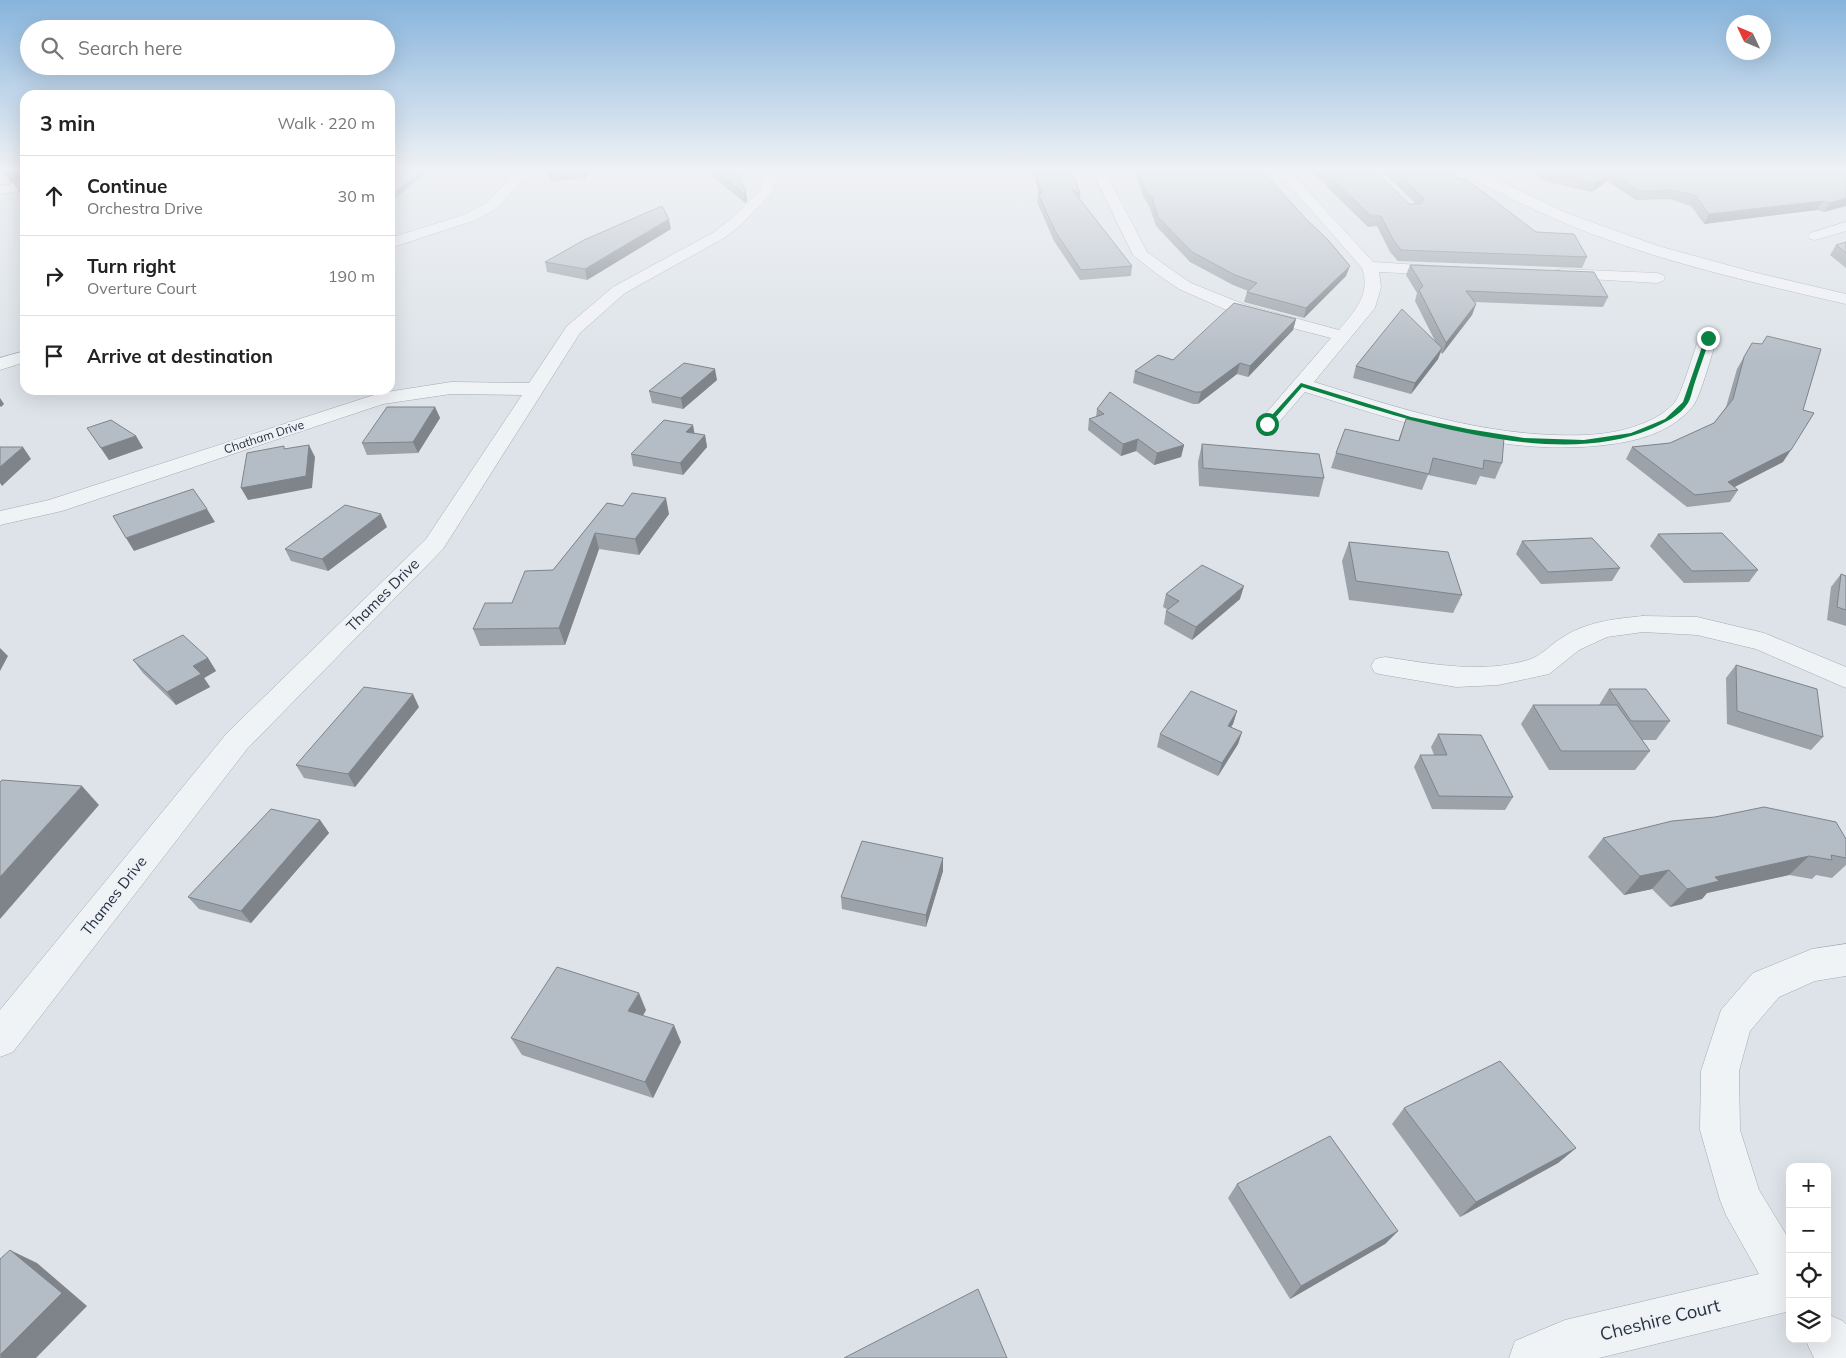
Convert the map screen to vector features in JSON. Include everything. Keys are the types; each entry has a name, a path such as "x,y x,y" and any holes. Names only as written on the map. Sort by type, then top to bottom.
{"street":[{"path":"395,241 417,234"},
{"name":"Thames Drive","path":"0,1039 237,741 435,544 573,330 619,290 720,234"},
{"path":"1130,234 1141,255 1193,290 1237,308 1342,336"},
{"path":"1267,424 1367,308 1373,292 1374,278 1369,266 1340,234"},
{"path":"1613,234 1726,270 1846,299"},
{"path":"1815,236 1820,234"},
{"path":"1369,266 1458,270"},
{"path":"1547,274 1656,278"},
{"path":"1301,384 1410,418 1468,431 1524,440 1584,442 1632,434 1667,420 1685,403 1708,338"},
{"path":"0,364 20,358"},
{"name":"Chatham Drive","path":"0,518 54,506 97,493 380,399 451,388 534,389"},
{"path":"1385,666 1456,677 1498,676 1539,667 1570,644 1602,629 1643,624 1697,626 1764,642 1846,678"},
{"path":"1786,1277 1741,1200 1720,1130 1720,1071 1734,1022 1766,985 1812,965 1846,960"},
{"name":"Cheshire Court","path":"1532,1358 1565,1343 1786,1289"},
{"path":"1831,1343 1842,1358"}],"building":[{"path":"597,234 643,234 585,269 545,262"},
{"path":"1057,234 1107,234 1132,266 1081,270"},
{"path":"1175,234 1322,234 1350,266 1306,308 1247,292 1257,283 1235,275 1192,252"},
{"path":"1391,234 1574,234 1587,257 1401,250"},
{"path":"1846,242 1846,253 1836,245"},
{"path":"1410,265 1594,272 1608,297 1466,291 1476,304 1446,343 1419,290 1423,286"},
{"path":"1234,303 1296,319 1250,366 1240,363 1201,392 1195,392 1135,371 1158,355 1173,360"},
{"path":"1402,309 1442,348 1415,383 1356,366"},
{"path":"1767,336 1821,349 1803,410 1814,413 1791,450 1728,482 1738,490 1695,495 1632,447 1670,443 1714,423 1733,399 1744,357 1752,343 1762,344"},
{"path":"684,363 715,369 681,398 649,391"},
{"path":"1110,392 1184,445 1157,453 1138,439 1123,444 1089,419 1104,414 1097,409"},
{"path":"387,407 435,407 413,442 362,443"},
{"path":"1406,419 1504,438 1502,463 1484,460 1483,469 1433,458 1429,474 1336,453 1345,429 1399,441"},
{"path":"111,420 136,436 101,448 87,428"},
{"path":"664,420 693,425 686,432 705,435 680,463 631,454"},
{"path":"1202,444 1319,454 1324,478 1203,468"},
{"path":"309,445 306,476 241,488 247,453 284,446 284,449"},
{"path":"0,447 23,447 0,467"},
{"path":"193,489 207,509 126,538 113,516"},
{"path":"632,493 666,498 635,539 595,533 559,628 473,629 485,603 512,603 525,571 553,570 607,503 623,506"},
{"path":"345,505 381,514 322,559 285,549"},
{"path":"1722,533 1758,570 1692,571 1658,534"},
{"path":"1592,538 1620,568 1548,572 1522,541"},
{"path":"1349,542 1448,552 1462,595 1356,581"},
{"path":"1202,565 1244,586 1196,627 1166,611 1179,601 1166,594"},
{"path":"1841,574 1846,576 1846,610 1837,607"},
{"path":"183,635 208,658 193,666 201,674 167,692 133,660"},
{"path":"1736,665 1817,689 1823,737 1737,711"},
{"path":"364,687 413,694 348,774 296,765"},
{"path":"1609,689 1646,689 1670,721 1631,721"},
{"path":"1191,691 1237,711 1228,726 1242,732 1222,763 1160,734"},
{"path":"1533,705 1617,705 1650,751 1561,751"},
{"path":"1438,734 1481,735 1513,797 1439,796 1420,755 1447,755"},
{"path":"2,780 82,786 0,877 0,782"},
{"path":"1764,807 1836,822 1846,839 1846,858 1831,855 1832,860 1809,856 1715,877 1719,881 1687,889 1669,870 1640,876 1603,838 1672,821 1715,817"},
{"path":"271,809 320,820 241,911 188,897"},
{"path":"862,841 943,858 926,915 841,897"},
{"path":"557,967 639,993 628,1011 674,1025 645,1082 511,1038"},
{"path":"1500,1061 1576,1148 1476,1202 1404,1108"},
{"path":"1330,1136 1398,1231 1301,1286 1237,1184"},
{"path":"10,1250 62,1293 0,1355 0,1259"},
{"path":"978,1289 1007,1358 844,1358"}],"route":[{"path":"1267,424 1301,384 1410,418 1468,431 1524,440 1584,442 1632,434 1667,420 1685,403 1708,338"}]}
